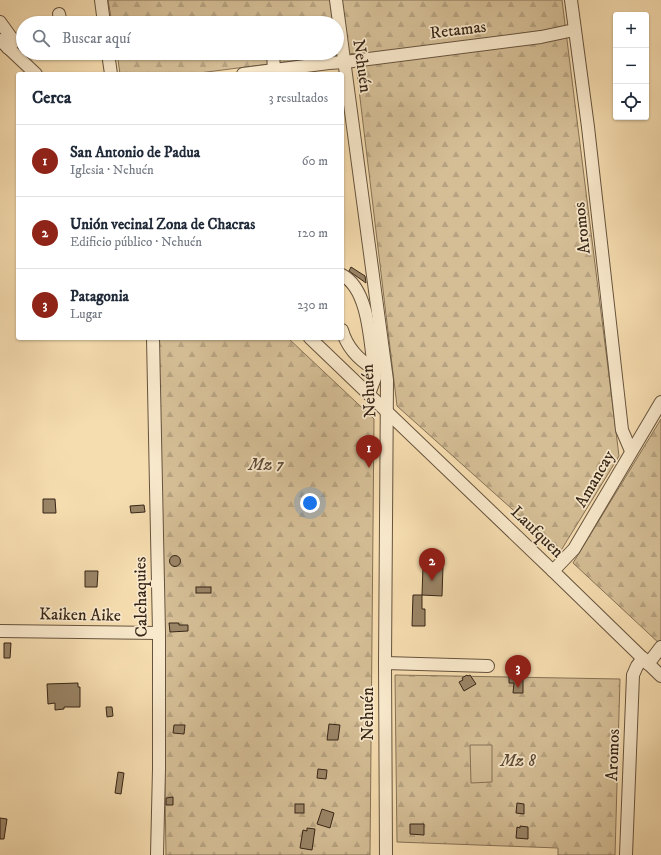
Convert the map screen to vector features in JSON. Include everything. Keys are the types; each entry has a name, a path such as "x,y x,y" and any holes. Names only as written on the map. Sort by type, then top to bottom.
{"street":[{"path":"101,0 103,16"},
{"name":"Nehuén","path":"336,0 338,16"},
{"name":"Aromos","path":"571,0 588,127 622,430 631,451"},
{"path":"0,22 14,40 13,43 4,44"},
{"name":"Retamas","path":"258,72 541,37 574,30"},
{"path":"4,44 16,55"},
{"name":"Nehuén","path":"344,55 388,380 385,663 386,855"},
{"path":"21,60 34,72"},
{"path":"109,60 111,72"},
{"path":"273,60 274,70"},
{"path":"344,276 350,280 360,295 365,312 375,378 369,394"},
{"name":"Calchaquies","path":"153,340 159,633 159,769 157,855"},
{"name":"Laufquen","path":"312,340 553,570 661,676"},
{"path":"344,340 348,347 374,369"},
{"name":"Amancay","path":"553,570 574,549 661,402"},
{"name":"Kaiken Aike","path":"0,631 159,633"},
{"name":"Aromos","path":"626,855 633,675 637,666 646,661 661,647"},
{"path":"385,663 488,666"}],"green space":[{"path":"108,0 562,0 619,456 560,552 397,406 357,73 356,53 344,55 344,16 111,16"},
{"path":"118,60 301,60 207,72 120,72"},
{"name":"Mz 7","path":"158,340 290,340 374,419 370,855 166,855"},
{"path":"661,419 661,645 573,563"},
{"name":"Mz 8","path":"395,675 620,679 615,855 558,855 558,848 397,842"},
{"path":"470,745 492,745 492,782 471,783"}],"building":[{"path":"351,267 365,276 366,283 349,271"},
{"path":"43,499 55,499 56,513 43,513"},
{"path":"144,505 145,512 131,513 130,506"},
{"path":"175,555 179,557 181,561 179,565 175,567 171,565 169,561 171,557"},
{"path":"423,565 443,566 442,596 422,595"},
{"path":"85,571 98,571 97,587 85,587"},
{"path":"196,587 211,587 211,593 196,593"},
{"path":"413,595 422,595 422,609 425,609 425,626 412,626"},
{"path":"169,623 188,625 188,631 170,632"},
{"path":"4,643 11,643 10,658 4,658"},
{"path":"509,674 523,674 523,693 513,693 514,683 509,683"},
{"path":"467,675 470,675 476,684 464,691 459,682"},
{"path":"78,683 78,687 80,687 80,707 64,707 64,709 55,710 55,703 48,704 47,684"},
{"path":"106,707 112,707 113,716 107,717"},
{"path":"329,724 340,725 338,740 327,740"},
{"path":"174,725 185,725 184,734 173,733"},
{"path":"318,769 327,770 326,779 317,778"},
{"path":"118,772 124,773 121,794 115,793"},
{"path":"173,797 173,805 166,805 166,798"},
{"path":"517,803 524,804 524,814 516,813"},
{"path":"295,804 304,804 304,813 295,813"},
{"path":"322,809 334,813 330,828 317,824"},
{"path":"0,818 7,819 4,839 0,839"},
{"path":"410,824 424,824 424,835 410,834"},
{"path":"520,826 528,827 528,839 516,838 517,827 520,828"},
{"path":"307,828 315,829 312,850 300,848 303,830 307,831"}],"place":[{"name":"San Antonio de Padua","path":"369,468"},
{"name":"Unión vecinal Zona de Chacras","path":"432,581"},
{"name":"Patagonia","path":"518,688"}]}
